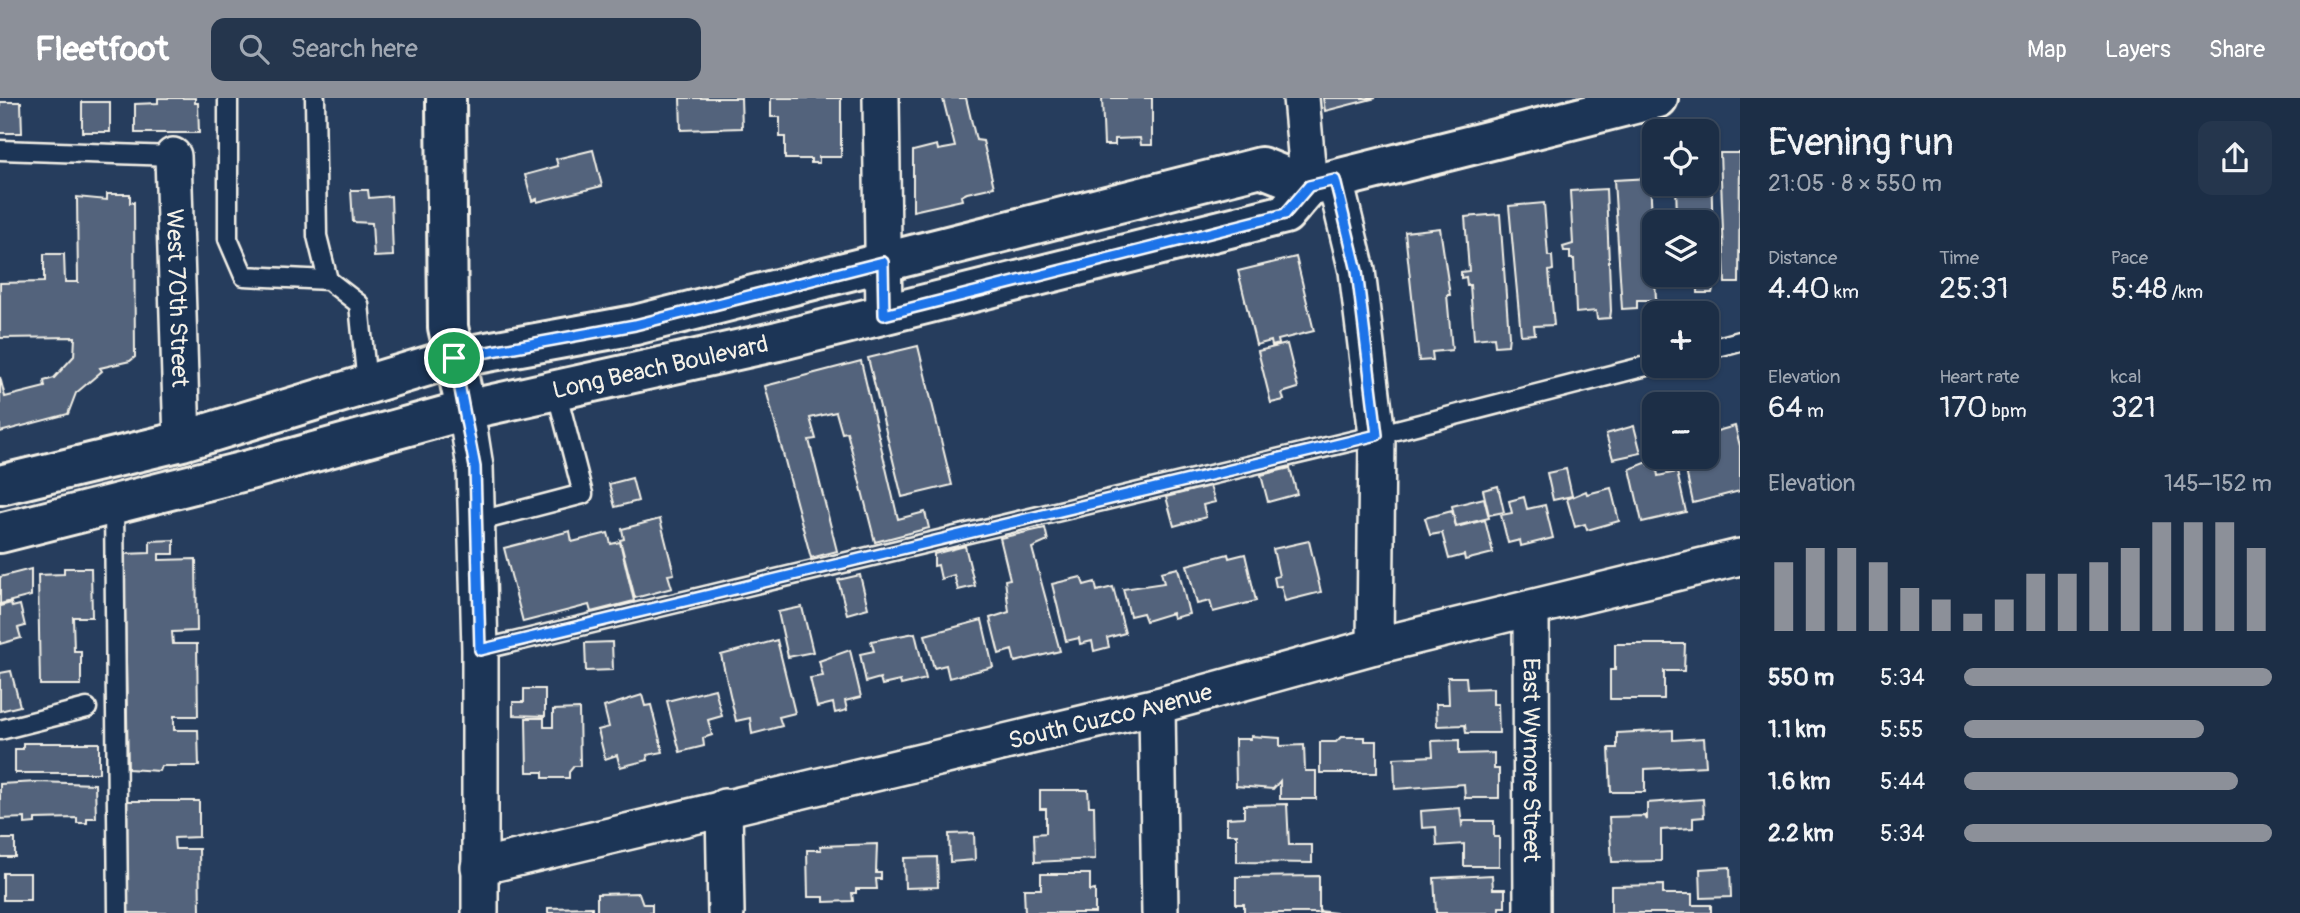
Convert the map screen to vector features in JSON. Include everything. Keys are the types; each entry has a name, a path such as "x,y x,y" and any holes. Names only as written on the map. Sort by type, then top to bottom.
{"main road":[{"path":"446,98 448,327 466,410"},
{"path":"1322,183 1657,98"},
{"name":"Long Beach Boulevard","path":"0,485 181,441 454,358 635,325 1261,167 1322,183"},
{"name":"Long Beach Boulevard","path":"0,533 466,410 884,315 1285,214 1322,183"}],"street":[{"path":"881,98 884,315"},
{"path":"1301,98 1322,183 1357,271 1377,435 1375,646"},
{"name":"West 70th Street","path":"173,156 181,441"},
{"path":"466,410 475,467 480,650 480,913"},
{"name":"South Cuzco Avenue","path":"479,867 1157,706 1375,646 1740,557"},
{"name":"East Wymore Street","path":"1531,610 1532,913"},
{"path":"1157,706 1160,913"},
{"path":"724,807 726,913"}],"lane":[{"path":"228,98 228,239 244,276 328,280 359,304 367,385"},
{"path":"315,98 317,236 328,280"},
{"path":"0,150 173,156"},
{"path":"1719,347 1740,341"},
{"path":"480,650 1377,435 1642,367"},
{"path":"476,522 583,494 556,390"},
{"path":"114,505 118,913"},
{"path":"0,730 87,708"}],"building":[{"path":"158,98 195,98 195,103 198,103 199,133 135,133 135,104 158,103"},
{"path":"680,98 741,98 742,128 681,130"},
{"path":"771,98 841,98 841,157 819,157 819,163 811,163 811,159 785,159 785,137 780,137 780,117 771,117"},
{"path":"966,98 976,140 983,141 994,187 967,193 961,196 962,200 913,211 913,151 937,145 938,150 955,147 943,99"},
{"path":"1102,98 1152,98 1152,145 1141,145 1140,138 1115,139 1115,145 1104,145"},
{"path":"1323,98 1376,98 1325,111"},
{"path":"0,102 21,102 22,133 0,133"},
{"path":"82,102 110,102 110,132 82,132"},
{"path":"593,150 602,186 532,201 525,175 558,166 556,159"},
{"path":"1720,153 1740,153 1739,283 1725,283"},
{"path":"1642,178 1642,196 1651,196 1652,210 1642,210 1642,287 1655,287 1656,300 1637,300 1637,308 1622,309 1614,180"},
{"path":"1606,189 1611,311 1610,318 1597,319 1596,311 1576,313 1574,259 1570,259 1570,251 1564,251 1563,247 1573,244 1570,191"},
{"path":"351,190 368,190 369,198 391,196 393,256 374,257 372,223 353,222"},
{"path":"107,194 130,194 130,203 134,202 135,357 130,361 100,368 102,371 76,393 68,414 0,432 0,377 5,397 45,387 44,381 54,378 74,356 75,337 0,338 0,283 44,282 44,254 64,254 65,282 78,282 77,197 107,200"},
{"path":"1676,196 1712,196 1712,210 1677,210"},
{"path":"1544,203 1548,256 1552,256 1553,270 1549,271 1554,325 1534,326 1535,334 1521,335 1509,206"},
{"path":"1500,214 1509,336 1508,345 1495,346 1494,337 1474,339 1470,285 1467,285 1466,277 1461,278 1461,272 1469,271 1465,217"},
{"path":"1440,228 1450,295 1447,295 1452,350 1432,352 1433,360 1419,361 1405,232"},
{"path":"1296,257 1314,331 1278,340 1279,344 1272,346 1271,341 1256,345 1238,271"},
{"path":"1698,287 1714,287 1712,293 1698,293"},
{"path":"1287,344 1298,388 1282,393 1284,400 1271,403 1258,351"},
{"path":"918,346 952,485 902,497 868,358"},
{"path":"861,361 898,519 925,512 929,528 875,542 847,432 842,433 836,412 810,418 816,439 809,440 837,551 811,558 765,386"},
{"path":"1634,426 1641,453 1613,459 1606,434"},
{"path":"1735,426 1740,446 1740,491 1693,503 1686,469 1719,469 1719,430"},
{"path":"1642,464 1642,469 1657,469 1658,476 1677,472 1686,512 1642,522 1630,469"},
{"path":"1290,468 1297,494 1268,502 1261,475"},
{"path":"1566,469 1572,496 1553,500 1547,473"},
{"path":"632,478 638,501 615,507 609,484"},
{"path":"1210,486 1215,502 1203,505 1206,517 1174,526 1166,497"},
{"path":"1498,486 1504,512 1489,515 1483,490"},
{"path":"1611,488 1619,521 1587,530 1585,524 1575,527 1567,499 1586,491 1587,494"},
{"path":"1524,497 1527,509 1545,505 1553,538 1521,546 1520,540 1508,543 1501,515 1512,513 1509,501"},
{"path":"1484,498 1489,518 1456,526 1452,506"},
{"path":"1452,511 1456,527 1485,520 1493,553 1465,560 1464,555 1449,559 1442,533 1430,535 1425,518"},
{"path":"660,519 674,574 668,575 672,588 635,598 620,540 624,539 622,529"},
{"path":"1045,528 1048,541 1032,548 1060,651 1015,662 1012,650 999,654 990,618 1009,612 1005,580 1010,579 1000,538"},
{"path":"570,531 572,542 608,533 611,544 620,542 634,601 591,612 589,605 523,622 504,548"},
{"path":"174,540 174,554 159,554 159,560 196,559 197,631 172,632 173,644 197,644 198,716 174,716 174,730 198,730 199,766 161,766 159,771 128,769 124,554 150,553 150,541"},
{"path":"1309,541 1321,592 1285,601 1281,586 1276,587 1274,577 1279,576 1273,549"},
{"path":"965,546 975,586 958,590 954,575 941,579 938,565 934,566 934,554"},
{"path":"1228,554 1229,558 1245,554 1256,601 1213,612 1210,601 1197,604 1187,565"},
{"path":"64,568 91,568 92,617 73,617 74,651 81,651 81,685 40,685 38,575 64,574"},
{"path":"1178,568 1189,614 1173,618 1172,613 1146,621 1143,613 1130,616 1123,589 1164,583 1161,572"},
{"path":"31,569 31,596 0,604 0,577"},
{"path":"860,575 868,608 847,614 838,580"},
{"path":"1081,577 1084,585 1095,582 1097,591 1113,587 1125,633 1107,638 1109,647 1094,651 1092,641 1080,644 1079,638 1066,641 1052,584"},
{"path":"11,603 12,607 20,605 25,626 18,628 21,638 0,644 0,606"},
{"path":"802,607 813,652 788,657 778,612"},
{"path":"982,620 993,667 949,678 946,665 934,668 925,635"},
{"path":"915,633 926,679 901,685 900,681 882,685 880,678 866,682 860,654 874,651 871,641"},
{"path":"777,640 795,713 779,717 782,726 752,734 750,718 736,721 721,655"},
{"path":"612,642 613,670 586,671 585,643"},
{"path":"1615,644 1685,644 1684,671 1664,671 1664,699 1610,699 1610,670 1615,670"},
{"path":"850,650 861,697 845,701 847,710 835,713 833,703 817,707 810,678 823,676 819,661"},
{"path":"11,671 20,706 0,711 0,673"},
{"path":"1448,677 1466,677 1467,689 1493,688 1493,704 1498,704 1499,733 1466,733 1465,725 1437,726 1436,704 1449,704"},
{"path":"524,689 545,689 545,716 513,715 513,702 524,702"},
{"path":"715,689 722,716 708,720 712,735 703,738 704,746 680,752 667,701"},
{"path":"642,695 645,706 651,705 663,752 647,755 648,760 620,767 617,755 605,759 598,730 609,727 604,707"},
{"path":"579,709 580,766 574,766 569,772 569,778 543,778 543,772 527,772 526,718 544,718 544,727 553,727 553,710"},
{"path":"1673,730 1673,740 1704,738 1706,766 1645,769 1645,792 1611,792 1609,748 1617,748 1617,733"},
{"path":"1251,736 1280,738 1280,746 1304,745 1305,771 1316,771 1316,799 1280,799 1280,781 1273,789 1236,786 1235,739 1251,739"},
{"path":"1341,737 1365,737 1365,741 1377,741 1377,773 1320,773 1320,742 1336,742"},
{"path":"1459,740 1459,754 1494,753 1494,769 1499,769 1499,798 1465,798 1464,784 1395,789 1394,758 1433,756 1432,741"},
{"path":"23,743 99,743 99,773 15,773 15,749 23,749"},
{"path":"0,784 95,784 96,818 87,818 87,823 77,823 77,818 35,819 35,823 25,824 25,818 0,819"},
{"path":"1040,790 1088,790 1089,806 1094,806 1095,859 1035,862 1034,834 1046,833 1046,809 1040,809"},
{"path":"1703,799 1704,817 1693,818 1693,828 1661,830 1661,861 1612,862 1609,817 1645,816 1647,820 1647,803"},
{"path":"126,801 199,801 199,837 174,838 175,849 199,849 200,913 128,913"},
{"path":"1287,804 1289,845 1312,845 1312,863 1237,862 1237,834 1227,834 1227,818 1244,817 1244,805"},
{"path":"1460,808 1462,825 1464,821 1494,821 1494,837 1499,837 1499,866 1464,866 1464,844 1437,846 1436,827 1422,828 1421,811"},
{"path":"974,833 975,860 950,862 949,834"},
{"path":"0,839 15,839 15,857 0,857"},
{"path":"877,844 876,873 881,873 881,879 876,879 877,889 856,889 856,893 852,893 853,901 824,902 824,897 808,897 807,850 821,850 820,846"},
{"path":"937,857 938,887 905,888 904,858"},
{"path":"1730,867 1731,897 1701,898 1700,869"},
{"path":"3,873 30,873 30,900 3,900"},
{"path":"1041,874 1090,874 1090,891 1095,890 1095,913 1025,913 1024,889 1041,889"},
{"path":"1492,875 1493,889 1505,889 1505,907 1499,907 1499,913 1436,913 1434,878"},
{"path":"1319,876 1319,911 1336,913 1244,913 1244,904 1236,904 1236,877"},
{"path":"1663,885 1663,894 1692,894 1692,905 1711,905 1711,913 1611,913 1611,886"},
{"path":"639,893 643,904 652,904 652,913 597,913 597,894"},
{"path":"592,907 592,913 548,913 548,908"}],"route":[{"path":"1335,180 1357,271 1377,435 480,650 475,467 454,358 635,325 883,262 884,315 1285,214 1309,186 1335,180"}]}
